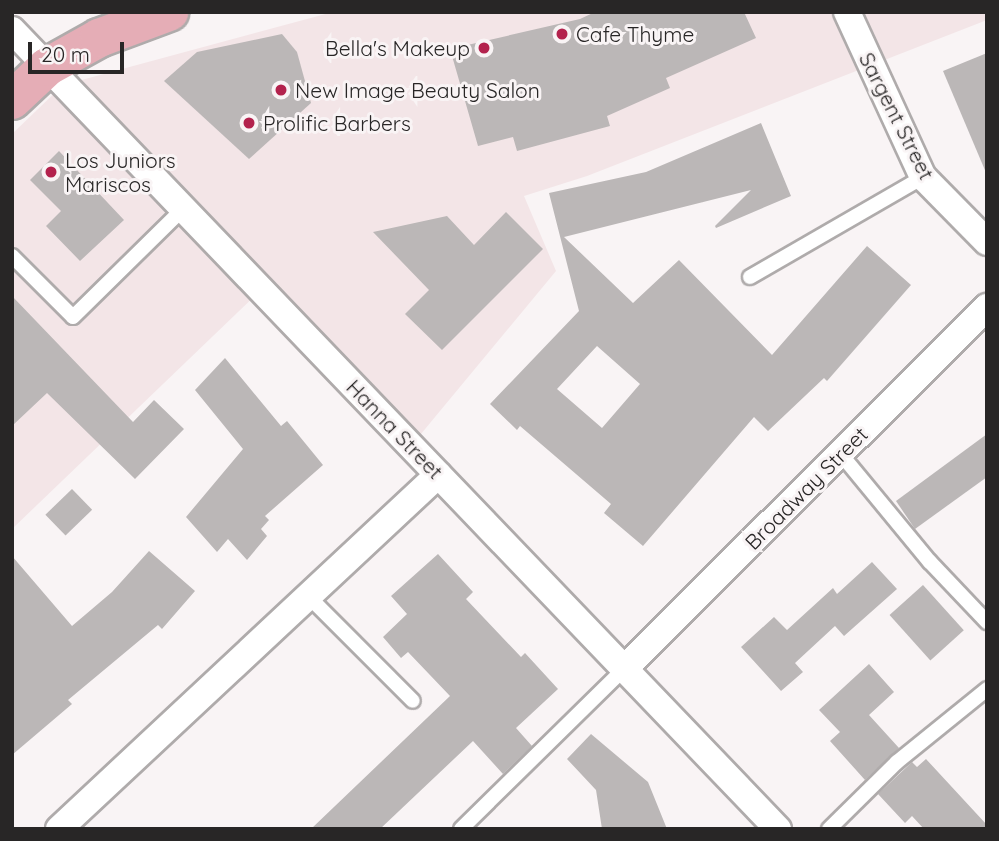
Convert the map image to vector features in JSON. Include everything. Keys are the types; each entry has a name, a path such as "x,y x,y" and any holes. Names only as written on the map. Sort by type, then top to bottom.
{"main road":[{"path":"12,100 47,67 99,38 169,12"}],"street":[{"name":"Sargent Street","path":"847,12 923,177 987,242"},
{"name":"Hanna Street","path":"12,30 771,826"},
{"name":"Broadway Street","path":"624,669 987,307"},
{"path":"60,829 438,475"}],"lane":[{"path":"750,277 923,177"},
{"path":"12,256 73,317 183,209"},
{"path":"840,453 930,562 987,622"},
{"path":"308,596 413,701"},
{"path":"461,829 624,669"},
{"path":"829,829 897,762 987,689"}],"shaded area":[{"path":"333,12 987,12 987,20 587,176 524,196 556,271 411,446 261,290 12,529 12,134 63,85"}],"building":[{"path":"595,12 744,12 756,38 666,78 670,88 607,116 610,126 517,151 513,137 478,146 450,49 580,19"},
{"path":"282,34 297,52 311,103 249,159 164,81 197,52"},
{"path":"987,53 987,175 943,71"},
{"path":"761,123 791,196 716,228 751,190 564,237 633,303 679,260 772,355 867,246 911,285 827,381 824,378 768,431 754,417 643,546 604,513 611,504 520,426 517,430 490,404 579,311 549,193 646,172","holes":["597,346 640,384 602,428 557,389"]},
{"path":"59,151 124,220 80,261 46,226 61,211 30,180"},
{"path":"506,212 543,249 442,350 405,314 429,290 373,232 447,216 474,245"},
{"path":"12,296 133,422 154,400 184,429 135,479 47,393 12,426"},
{"path":"225,358 281,426 287,421 323,465 265,516 269,520 261,529 267,536 247,560 228,539 217,552 186,517 243,449 195,390"},
{"path":"987,434 987,477 915,529 896,501"},
{"path":"72,489 92,510 66,536 45,515"},
{"path":"149,551 195,591 162,629 158,625 68,700 72,704 12,755 12,556 72,626 112,592"},
{"path":"438,554 473,592 466,599 521,657 525,653 558,689 516,728 532,746 503,774 473,741 380,829 311,829 450,696 408,652 401,658 383,637 407,614 391,596"},
{"path":"872,562 897,589 844,636 835,626 795,663 803,672 781,691 741,647 774,617 787,630 833,588 837,594"},
{"path":"923,585 964,630 930,660 890,615"},
{"path":"869,664 894,692 869,715 899,748 865,780 830,741 840,732 819,710"},
{"path":"591,734 648,782 667,829 602,829 596,790 567,759"},
{"path":"926,759 987,825 987,829 924,829 912,816 905,823 878,794 912,762 917,767"}],"place":[{"name":"Cafe Thyme","path":"562,34"},
{"name":"Bella's Makeup","path":"484,48"},
{"name":"New Image Beauty Salon","path":"281,90"},
{"name":"Prolific Barbers","path":"249,123"},
{"name":"Los Juniors Mariscos","path":"51,172"}]}
